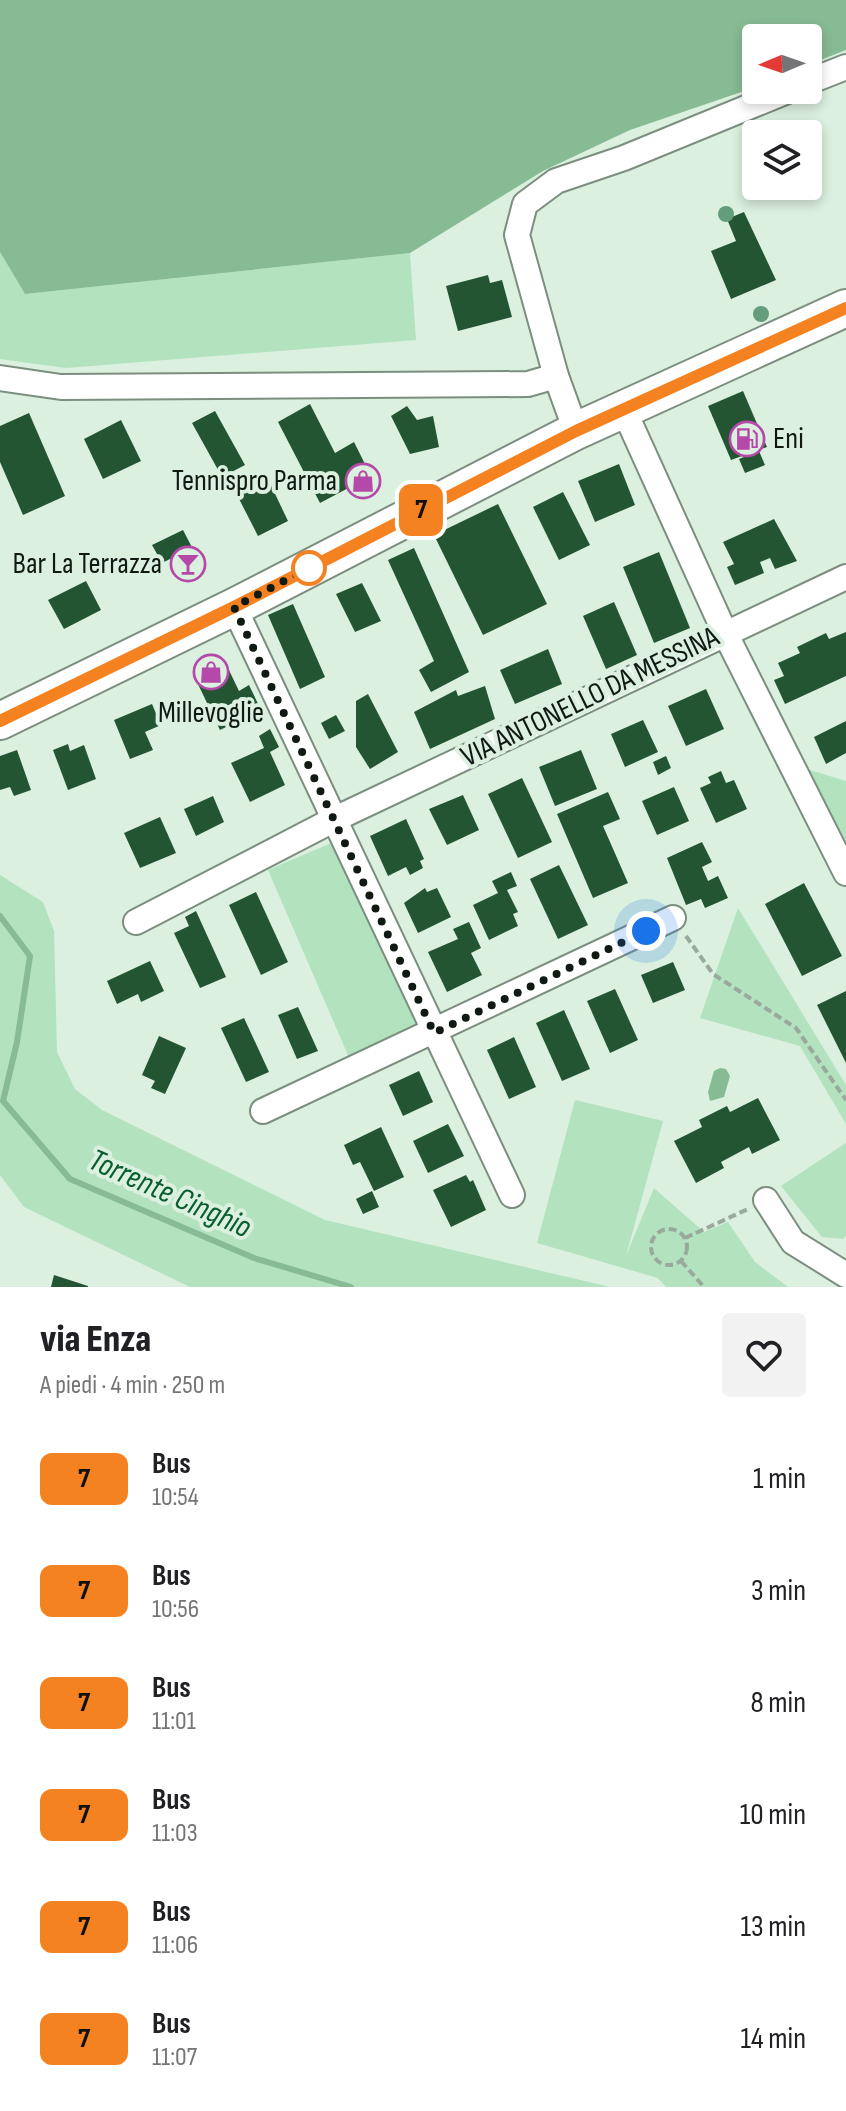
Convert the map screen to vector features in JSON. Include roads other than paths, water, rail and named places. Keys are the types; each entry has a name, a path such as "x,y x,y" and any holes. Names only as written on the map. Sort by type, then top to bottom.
{"main road":[{"path":"0,721 234,607 623,408 846,308"}],"street":[{"path":"822,76 846,67"},
{"path":"576,431 556,376 517,235 525,204 556,181 624,158 756,104"},
{"path":"0,378 61,387 173,387 528,384 556,376"},
{"path":"623,408 725,633 846,873"},
{"name":"VIA ANTONELLO DA MESSINA","path":"136,922 335,819 846,577"},
{"path":"234,607 512,1195"},
{"path":"263,1111 673,918"},
{"path":"766,1200 793,1242 845,1272"}],"waterway":[{"name":"Torrente Cinghio","path":"0,916 30,956 17,1042 3,1101 70,1179 254,1258 351,1287"}],"place":[{"name":"Eni","path":"747,439"},
{"name":"Tennispro Parma","path":"363,481"},
{"name":"Bar La Terrazza","path":"188,564"},
{"name":"Millevoglie","path":"211,672"}]}
